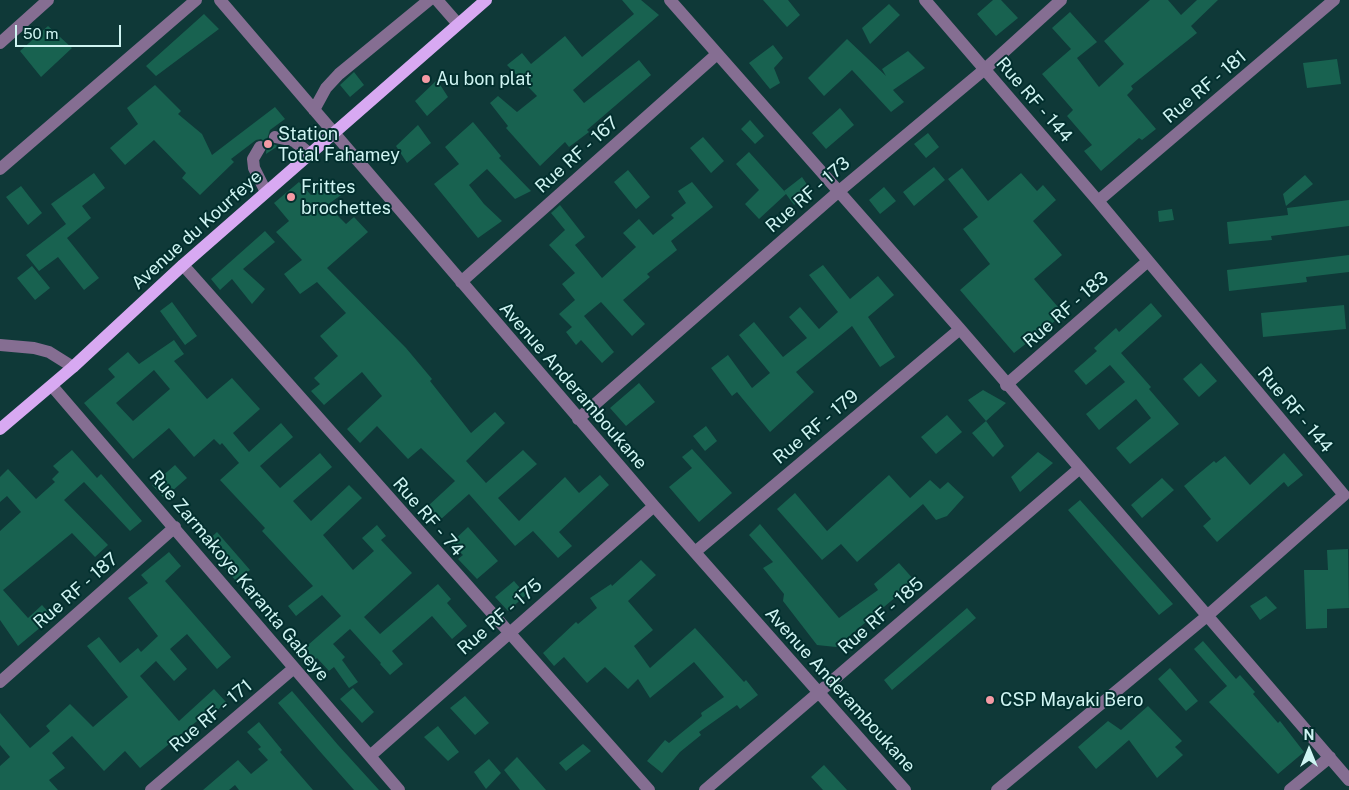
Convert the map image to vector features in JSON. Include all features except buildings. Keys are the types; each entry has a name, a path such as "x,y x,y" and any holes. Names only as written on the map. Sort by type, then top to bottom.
{"main road":[{"name":"Avenue du Kourfeye","path":"0,429 52,386 183,265 486,0"}],"street":[{"path":"0,44 48,0"},
{"path":"0,169 196,0"},
{"name":"Avenue Anderamboukane","path":"220,0 578,419 905,790"},
{"path":"314,110 326,88 339,74 429,0"},
{"path":"437,0 458,24"},
{"path":"670,0 960,329 1006,385 1349,780"},
{"name":"Rue RF - 144","path":"925,0 1098,201 1346,495 1207,616 997,790"},
{"name":"Rue RF - 173","path":"578,419 838,192 985,69 1061,0"},
{"name":"Rue RF - 181","path":"1098,201 1334,0"},
{"name":"Rue RF - 167","path":"461,282 717,54"},
{"path":"275,137 294,141 310,154"},
{"path":"260,146 252,159 266,192"},
{"name":"Rue RF - 183","path":"1006,385 1148,261"},
{"name":"Rue RF - 74","path":"183,265 649,790"},
{"name":"Rue RF - 179","path":"695,552 960,329"},
{"path":"0,345 34,348 49,352 73,367"},
{"name":"Rue Zarmakoye Karanta Gabeye","path":"52,386 175,527 398,790"},
{"name":"Rue RF - 185","path":"705,790 1080,468"},
{"name":"Rue RF - 175","path":"370,756 654,506"},
{"name":"Rue RF - 187","path":"0,682 175,527"},
{"name":"Rue RF - 171","path":"151,790 294,668"},
{"path":"1290,790 1330,757"}],"place":[{"name":"Au bon plat","path":"426,79"},
{"name":"Station Total Fahamey","path":"268,144"},
{"name":"Frittes brochettes","path":"291,197"},
{"name":"CSP Mayaki Bero","path":"990,700"}]}
